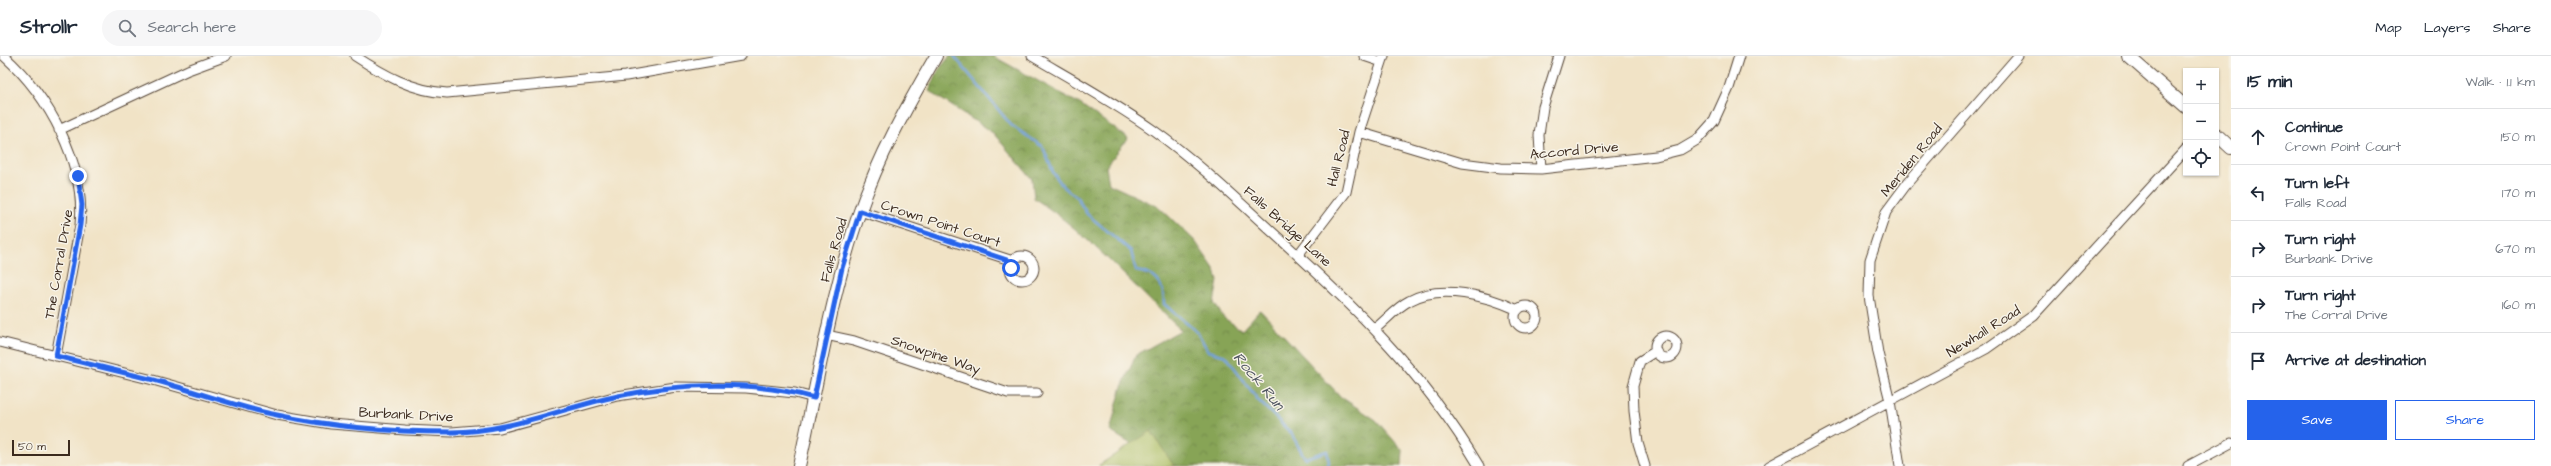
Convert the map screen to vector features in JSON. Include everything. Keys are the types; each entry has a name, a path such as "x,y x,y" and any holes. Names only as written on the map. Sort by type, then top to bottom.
{"main road":[{"name":"Falls Road","path":"799,466 826,335 842,268 860,211 896,127 936,56"},
{"path":"2128,56 2183,104"},
{"path":"2219,137 2231,148"}],"street":[{"name":"The Corral Drive","path":"4,56 22,71 31,84 59,130 78,176 82,205 56,356"},
{"path":"59,130 188,70 226,56"},
{"path":"355,56 400,83 427,92 448,92 631,76 741,56"},
{"name":"Falls Bridge Lane","path":"1032,56 1153,130 1214,179 1298,255 1376,328 1429,391 1479,466"},
{"path":"1364,56 1383,59"},
{"path":"1541,169 1539,135 1543,107 1559,56"},
{"name":"Accord Drive","path":"1359,132 1462,163 1501,168 1541,169 1656,156 1680,150 1697,140 1714,121 1729,88 1739,56"},
{"name":"Meriden Road","path":"1900,466 1890,401 1878,353 1869,296 1870,260 1886,212 1909,180 2018,56"},
{"name":"Hall Road","path":"1298,255 1346,192 1359,132 1383,59"},
{"name":"Newhall Road","path":"1769,466 1986,349 2034,315 2183,152"},
{"name":"Crown Point Court","path":"860,211 1013,262"},
{"path":"1376,328 1408,301 1435,292 1450,292 1500,301 1518,310"},
{"name":"Snowpine Way","path":"826,335 854,341 1008,393 1037,393"},
{"name":"Burbank Drive","path":"0,342 153,380 277,415 331,424 405,430 452,432 500,428 617,396 676,387 746,388 795,393 814,398"},
{"path":"1645,466 1638,443 1633,386 1640,362 1656,351"},
{"path":"2188,466 2231,443"}],"green space":[{"path":"950,56 993,56 1080,104 1128,138 1106,167 1109,184 1159,207 1195,241 1215,270 1218,281 1214,303 1224,318 1242,330 1260,310 1341,397 1376,420 1403,451 1402,466 1166,466 1110,431 1121,389 1136,355 1181,330 1092,244 1054,212 1034,198 1032,179 993,133 929,91 939,69"},
{"path":"1151,431 1174,466 1099,466 1099,465"}],"waterway":[{"name":"Rock Run","path":"954,56 1011,125 1043,147 1053,172 1064,188 1076,196 1087,214 1131,251 1136,271 1149,274 1158,281 1163,290 1164,304 1198,333 1208,351 1226,356 1258,400 1291,433 1305,458 1327,451 1329,463 1327,466"}],"route":[{"path":"78,176 82,205 80,225 56,356 153,380 277,415 331,424 452,432 500,428 532,421 617,396 676,387 712,386 746,388 795,393 814,398 826,335 842,268 860,211 1013,262 1011,268"}]}
